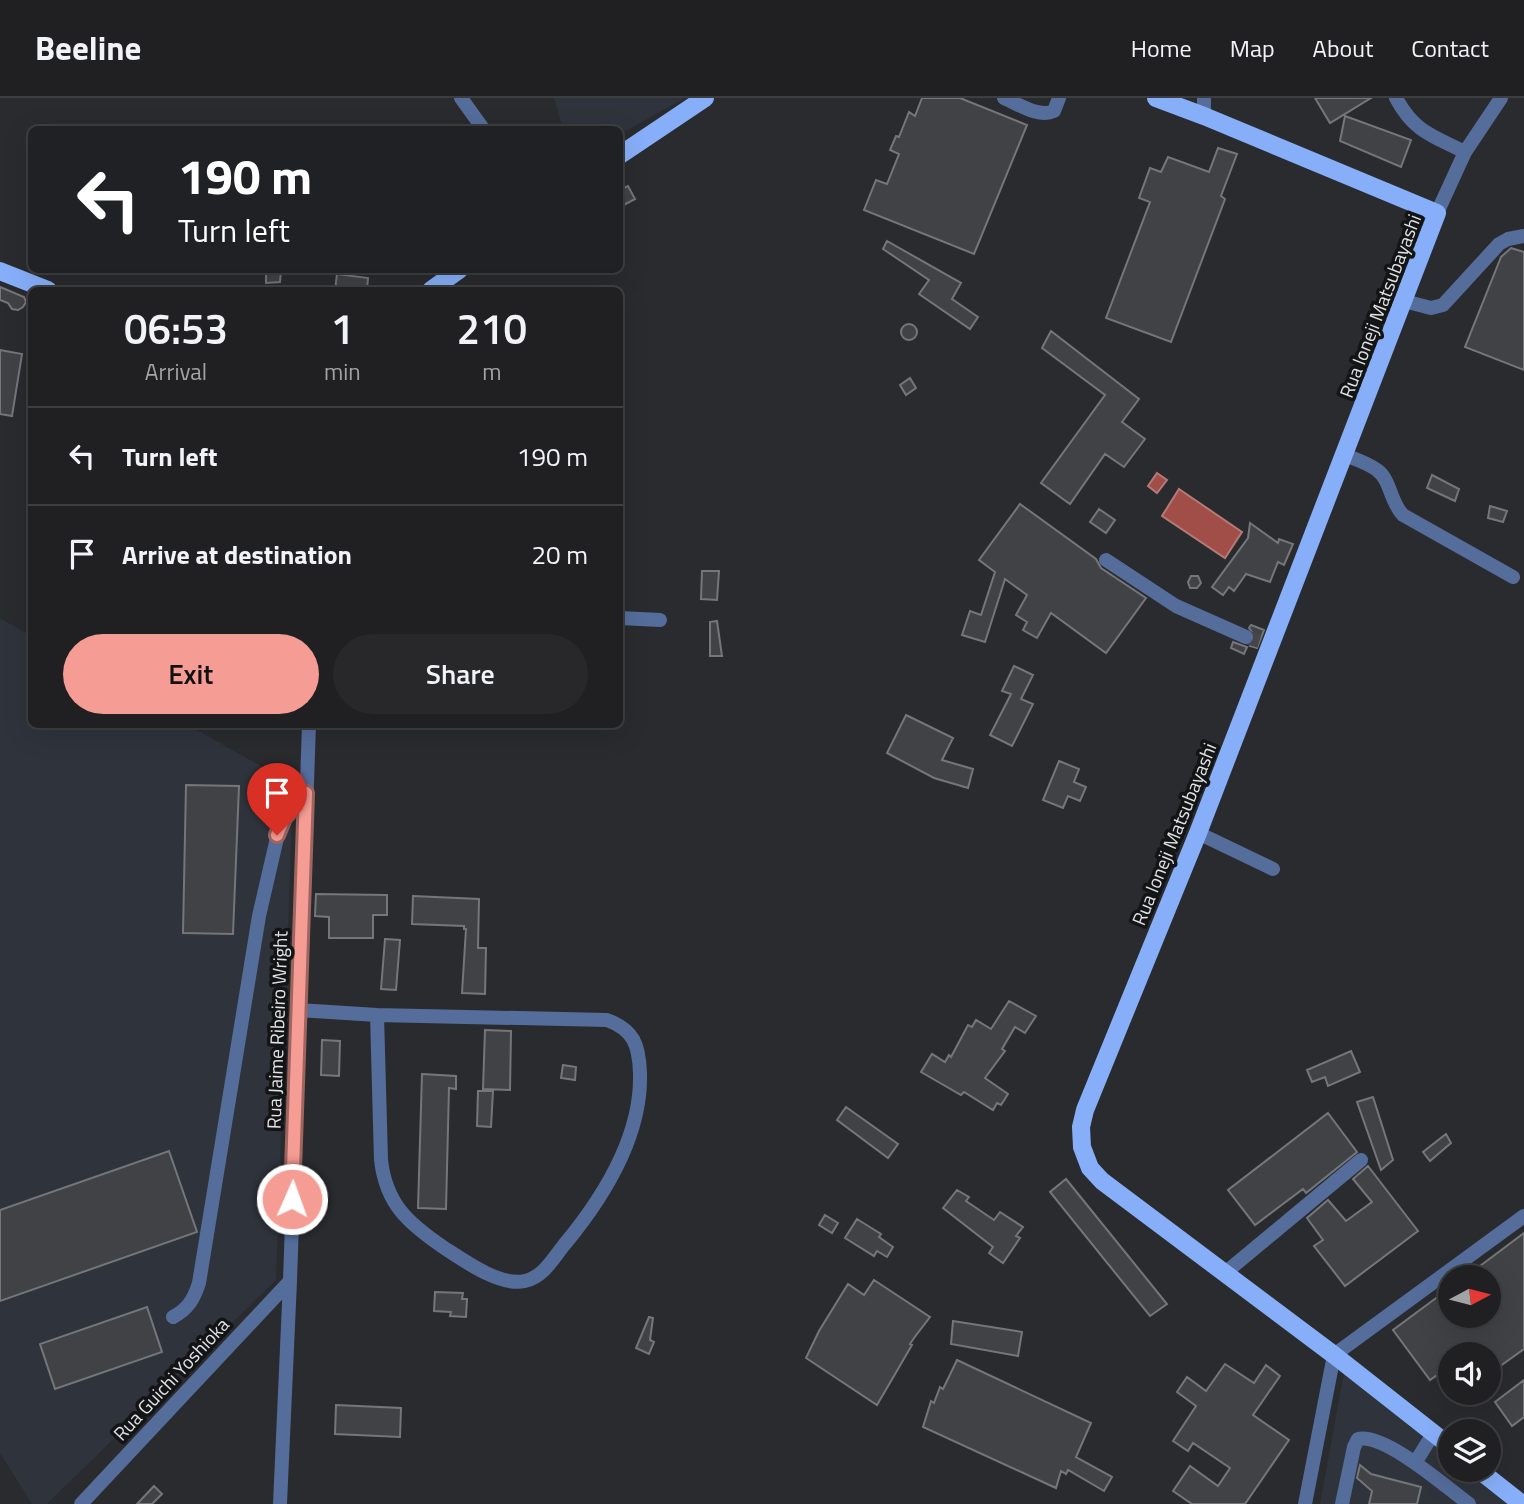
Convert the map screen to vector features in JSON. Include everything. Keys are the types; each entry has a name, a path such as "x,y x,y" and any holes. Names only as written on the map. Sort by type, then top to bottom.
{"main road":[{"path":"623,153 705,98"},
{"path":"1156,98 1204,107 1437,213"},
{"name":"Rua Ioneji Matsubayashi","path":"1437,213 1345,455 1259,641 1198,833 1096,1080 1081,1127 1082,1147 1090,1168 1102,1181 1334,1355 1438,1438"},
{"path":"0,271 40,287"},
{"path":"435,287 455,273"},
{"path":"1494,1482 1522,1504"}],"street":[{"path":"461,98 481,126"},
{"path":"1004,98 1039,113 1048,114 1054,111 1059,98"},
{"path":"1396,98 1404,113 1418,128 1465,152"},
{"name":"Rua Ioneji Matsubayashi","path":"1437,213 1465,152 1501,98"},
{"path":"1404,300 1431,308 1443,304 1499,244 1524,236"},
{"path":"1345,455 1377,469 1384,476 1395,508 1403,515 1513,577"},
{"path":"1106,560 1176,606 1259,641"},
{"path":"623,618 660,620"},
{"name":"Rua Jaime Ribeiro Wright","path":"279,1504 290,1281 309,728"},
{"path":"173,1317 184,1311 199,1283 259,916 277,835 284,818 306,793"},
{"path":"1198,833 1273,869"},
{"path":"298,1010 377,1015 607,1020 629,1031 640,1064 638,1103 632,1130 612,1176 586,1217 543,1271 533,1278 522,1282 489,1274 420,1231 398,1209 388,1194 381,1160 377,1015"},
{"path":"1225,1273 1361,1160"},
{"path":"1305,1504 1334,1355 1524,1216"},
{"name":"Rua Guichi Yoshioka","path":"81,1504 290,1281"},
{"path":"1415,1463 1433,1434"},
{"path":"1342,1504 1358,1440 1366,1437 1415,1463 1469,1504"}],"shaded area":[{"path":"554,98 685,98 623,132 623,126 562,126"},
{"path":"1157,473 1167,480 1157,493 1148,486"},
{"path":"1179,489 1242,532 1225,558 1162,516"},
{"path":"0,618 28,634 28,728 193,728 293,784 276,1280 47,1504 32,1504 0,1453"},
{"path":"1344,1372 1438,1448 1438,1482 1481,1482 1508,1504 1320,1504"}],"building":[{"path":"922,98 960,98 1027,125 974,254 864,210 876,180 887,184 899,154 890,150 896,136 899,137 909,112 915,116"},
{"path":"1315,98 1371,98 1330,123"},
{"path":"1345,116 1411,140 1401,167 1340,141"},
{"path":"1218,148 1237,154 1221,196 1225,199 1171,342 1106,318 1150,202 1139,198 1150,168 1161,172 1168,157 1209,172"},
{"path":"628,186 635,199 623,205 623,188"},
{"path":"887,241 961,283 952,299 978,317 970,329 919,294 929,280 883,249"},
{"path":"1511,248 1524,252 1524,370 1465,347 1501,257"},
{"path":"266,273 281,273 280,282 266,283"},
{"path":"337,274 368,278 367,287 335,287"},
{"path":"0,287 24,297 26,302 23,307 12,309 8,303 0,300"},
{"path":"906,324 912,324 917,332 915,338 906,340 901,335 901,329"},
{"path":"1051,331 1139,399 1122,422 1145,439 1124,467 1105,454 1070,504 1041,483 1105,395 1042,348"},
{"path":"0,350 22,354 12,416 0,414"},
{"path":"910,378 916,388 906,395 900,385"},
{"path":"1432,475 1459,489 1455,501 1427,488"},
{"path":"1020,504 1096,559 1101,568 1146,598 1106,653 1051,613 1037,638 1023,630 1027,622 1016,615 1027,595 1005,579 985,642 962,635 970,611 981,615 995,572 979,560"},
{"path":"1490,506 1507,511 1503,522 1488,518"},
{"path":"1099,509 1115,520 1106,533 1090,522"},
{"path":"1250,523 1278,543 1279,539 1293,544 1284,565 1278,562 1270,582 1246,574 1234,591 1229,587 1223,595 1212,587 1248,538"},
{"path":"702,571 719,571 717,600 701,599"},
{"path":"1191,576 1198,576 1201,583 1197,588 1190,588 1188,582"},
{"path":"717,621 722,656 710,656 710,622"},
{"path":"1251,625 1264,630 1257,648 1250,646 1256,637 1249,628"},
{"path":"1233,642 1247,647 1244,654 1231,648"},
{"path":"1014,666 1033,675 1021,699 1033,704 1012,746 990,735 1011,694 1002,691"},
{"path":"906,715 953,738 942,760 973,769 968,788 934,778 887,753"},
{"path":"1059,761 1079,769 1074,782 1086,787 1080,801 1068,796 1063,808 1043,800"},
{"path":"186,785 239,786 233,934 183,933"},
{"path":"316,894 387,895 387,915 373,915 373,938 329,938 329,917 315,916"},
{"path":"413,896 479,899 478,948 486,948 485,994 462,993 464,926 412,924"},
{"path":"385,939 400,940 396,990 381,989"},
{"path":"1009,1001 1036,1016 1025,1033 1015,1027 1002,1049 1005,1051 985,1078 1008,1094 1001,1105 997,1103 993,1110 964,1092 961,1095 921,1072 932,1054 945,1062 949,1055 951,1057 968,1025 972,1027 976,1020 991,1029"},
{"path":"485,1030 511,1031 510,1090 483,1089"},
{"path":"322,1040 340,1041 339,1076 321,1075"},
{"path":"1351,1051 1360,1072 1328,1086 1325,1077 1312,1082 1307,1070"},
{"path":"563,1065 576,1067 575,1080 561,1078"},
{"path":"422,1074 456,1076 456,1089 449,1088 446,1209 418,1208"},
{"path":"478,1091 493,1091 491,1127 477,1126"},
{"path":"1373,1097 1393,1160 1381,1170 1357,1102"},
{"path":"846,1107 898,1144 888,1158 837,1120"},
{"path":"1328,1113 1357,1152 1306,1193 1303,1189 1255,1225 1228,1190"},
{"path":"1446,1134 1451,1143 1430,1161 1423,1152"},
{"path":"169,1151 197,1232 0,1301 0,1210"},
{"path":"1368,1166 1418,1231 1345,1286 1314,1246 1323,1240 1307,1218 1328,1200 1346,1221 1372,1202 1353,1179"},
{"path":"1066,1179 1167,1304 1150,1316 1050,1192"},
{"path":"957,1190 969,1197 966,1201 994,1220 1000,1212 1023,1227 1016,1236 1020,1238 1003,1263 989,1253 993,1247 943,1208"},
{"path":"825,1215 838,1223 832,1233 819,1225"},
{"path":"857,1219 881,1234 879,1237 893,1247 887,1257 877,1251 874,1256 845,1238"},
{"path":"1524,1233 1524,1349 1501,1365 1501,1342 1438,1342 1438,1374 1430,1380 1393,1330 1438,1297 1438,1328 1502,1328 1502,1265 1481,1265"},
{"path":"874,1280 930,1317 910,1344 912,1345 877,1405 806,1358 848,1284 864,1295"},
{"path":"435,1292 463,1293 462,1299 467,1299 466,1317 450,1316 451,1312 434,1311"},
{"path":"147,1307 162,1352 55,1389 40,1344"},
{"path":"649,1317 653,1318 650,1340 654,1342 649,1354 636,1348"},
{"path":"953,1321 1022,1332 1018,1356 951,1344"},
{"path":"957,1360 1091,1423 1076,1457 1112,1477 1104,1491 1068,1470 1066,1474 1061,1471 1056,1488 923,1427 931,1401 934,1403 940,1387 943,1389"},
{"path":"1225,1364 1254,1383 1266,1365 1280,1376 1253,1415 1289,1440 1245,1504 1192,1504 1173,1491 1190,1466 1218,1486 1230,1468 1193,1443 1188,1451 1173,1441 1196,1406 1177,1392 1187,1377 1206,1391"},
{"path":"1524,1380 1524,1417 1512,1426 1497,1405 1501,1405 1501,1397"},
{"path":"336,1405 401,1408 400,1437 335,1434"},
{"path":"1360,1465 1371,1474 1421,1487 1417,1504 1369,1504 1372,1491 1357,1478"},
{"path":"154,1486 162,1494 152,1504 137,1504"}],"tunnel":[{"path":"1246,637 1260,641"}],"route":[{"path":"277,835 284,818 306,793 292,1199"}]}
